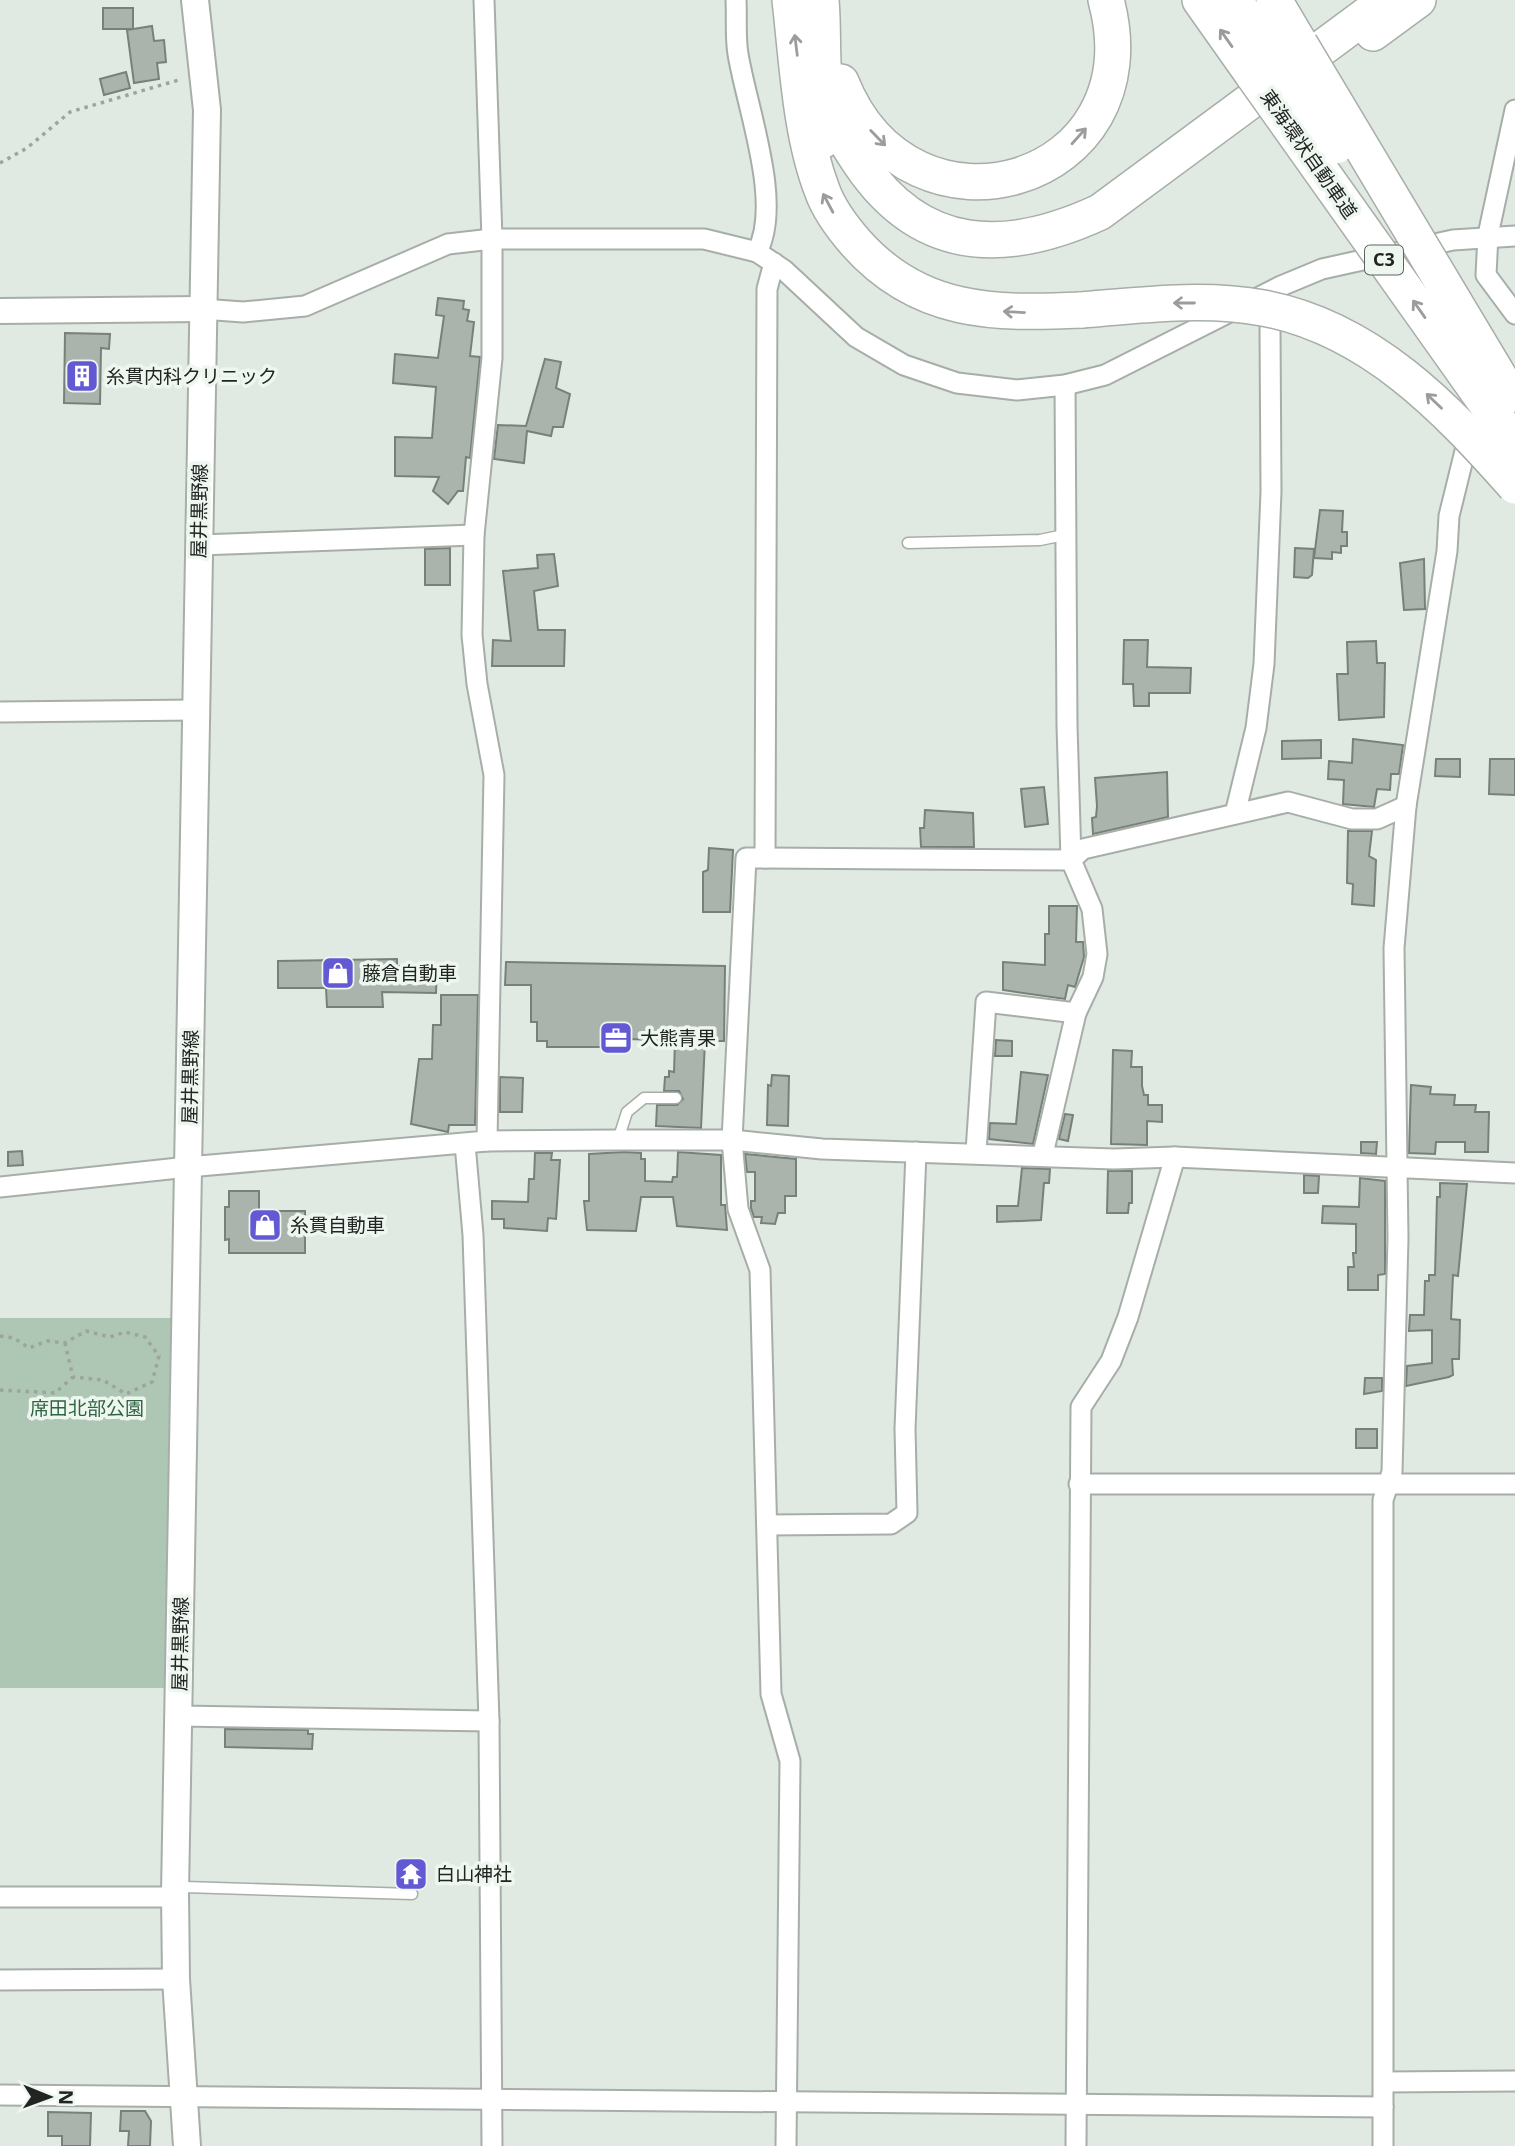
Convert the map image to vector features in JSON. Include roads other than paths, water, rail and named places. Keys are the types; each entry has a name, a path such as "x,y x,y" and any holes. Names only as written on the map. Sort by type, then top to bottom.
{"highway":[{"path":"811,4 844,88 871,131 891,151 936,176 989,183 1016,178 1041,167 1066,150 1087,128 1101,104 1110,78 1114,48 1106,0"},
{"name":"東海環状自動車道","path":"1200,0 1276,60"},
{"name":"東海環状自動車道","path":"1234,0 1276,60 1515,444"},
{"path":"1274,0 1276,60 1513,404"},
{"path":"811,4 829,102 846,143 878,189 923,226 967,238 1014,240 1060,230 1100,212 1387,0"},
{"path":"801,91 818,134 844,175 874,211 921,243 947,252 973,260 1023,258 1086,238 1137,210 1418,0"},
{"path":"811,4 801,91 821,190 839,224 869,258 904,285 940,301 981,310 1021,313 1165,303 1214,303 1263,308 1304,320 1347,338 1418,385 1515,486"}],"main road":[{"name":"屋井黒野線","path":"187,2146 176,1979 175,1893 207,110 195,3"}],"street":[{"path":"484,0 492,239 492,358 474,535 472,635 477,684 494,775 487,1141"},
{"path":"736,0 738,51 769,204 766,235 757,252"},
{"path":"1515,110 1488,235 1486,275 1515,314"},
{"path":"0,311 202,309 243,312 305,306 448,244 492,239 705,239 757,252 774,263 856,337 904,365 957,383 1017,390 1065,385 1105,375 1281,286 1322,269 1360,259 1488,235 1515,236"},
{"path":"765,858 767,289 774,263"},
{"path":"1235,814 1256,728 1264,664 1271,492 1270,329 1281,286"},
{"path":"1043,1154 1076,1013 1093,977 1096,930 1092,909 1071,860 1064,535 1065,385"},
{"path":"1382,2146 1383,1500 1392,1472 1398,1238 1394,948 1406,806 1447,551 1449,516 1465,451 1513,404"},
{"path":"199,545 474,535"},
{"path":"0,712 196,710"},
{"path":"786,2146 790,1761 771,1694 760,1270 738,1209 732,1140 746,858 1071,860 1083,849 1288,802 1352,819 1377,819 1406,806"},
{"path":"976,1152 986,1002 1076,1013"},
{"path":"0,1188 188,1167 487,1141 732,1140 822,1149 1043,1154 1114,1159 1175,1157 1515,1173"},
{"path":"465,1144 473,1235 489,1721 492,2146"},
{"path":"767,1525 891,1524 907,1513 905,1429 916,1152"},
{"path":"1076,2146 1081,1407 1111,1361 1128,1317 1175,1157"},
{"path":"1079,1484 1515,1484"},
{"path":"178,1716 489,1721"},
{"path":"0,1897 166,1897 175,1893"},
{"path":"0,1980 176,1979"},
{"path":"1384,2082 1515,2081"},
{"path":"0,2095 1383,2107"}],"lane":[{"path":"908,543 1040,540 1064,535"},
{"path":"618,1140 627,1112 644,1098 676,1098"},
{"path":"175,1893 185,1887 412,1894"}],"place":[{"name":"糸貫内科クリニック","path":"82,376"},
{"name":"藤倉自動車","path":"338,973"},
{"name":"大熊青果","path":"616,1038"},
{"name":"糸貫自動車","path":"265,1225"},
{"name":"白山神社","path":"411,1874"}],"park label":[{"name":"席田北部公園","path":"87,1408"}]}
